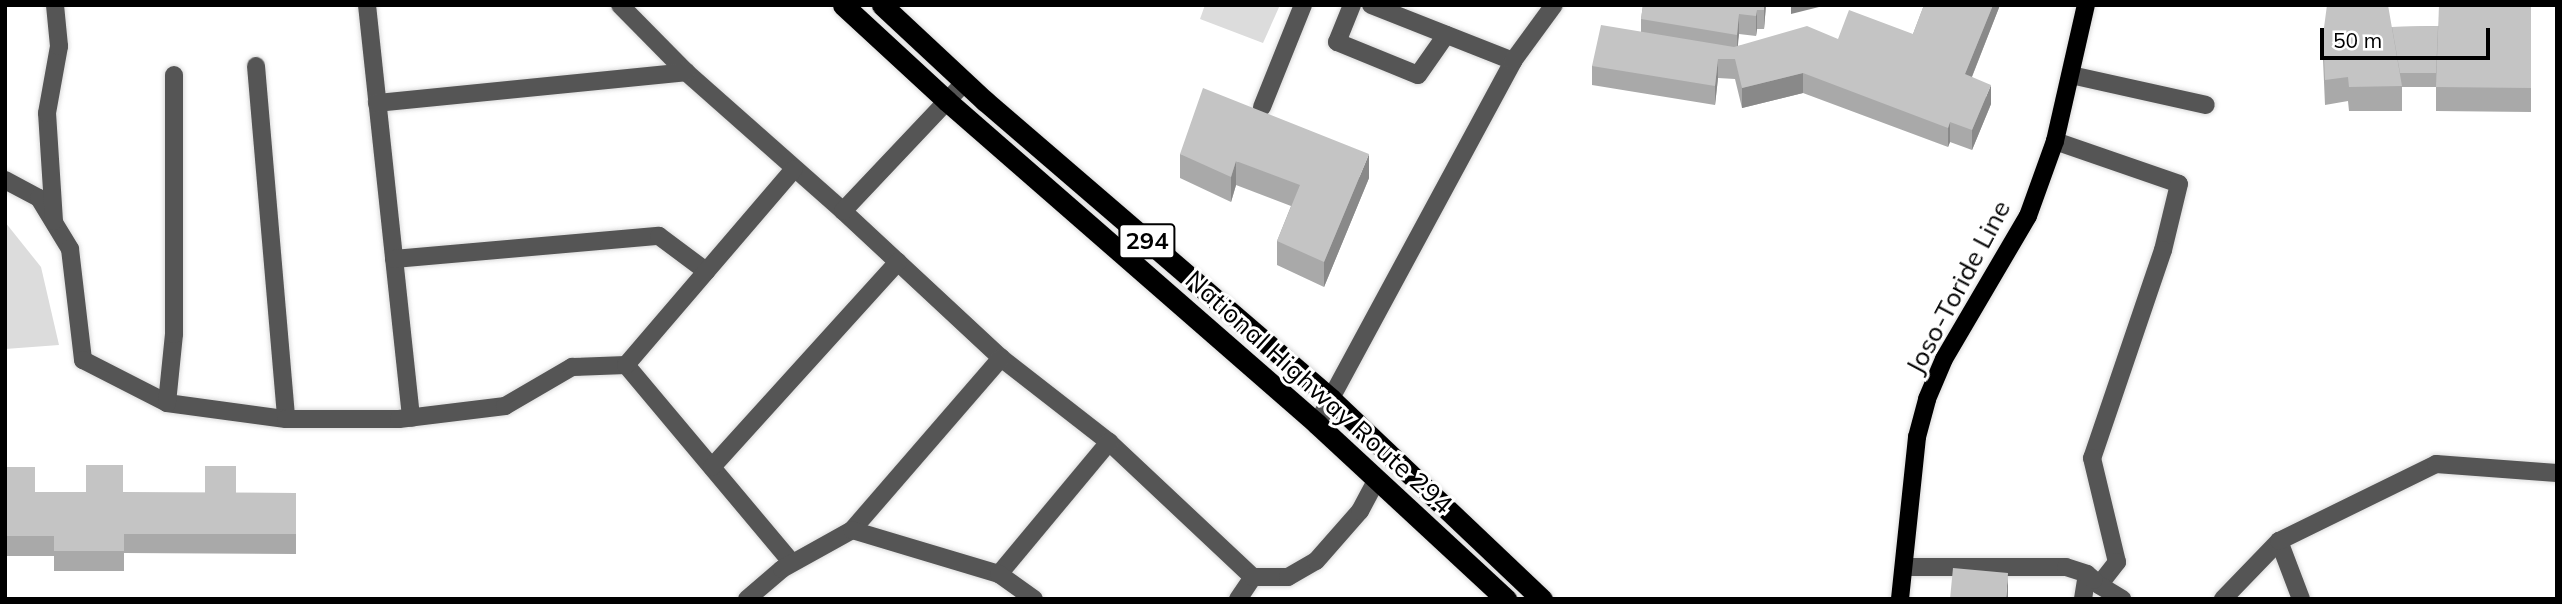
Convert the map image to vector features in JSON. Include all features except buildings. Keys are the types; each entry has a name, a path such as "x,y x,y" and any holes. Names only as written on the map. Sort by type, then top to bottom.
{"highway":[{"name":"National Highway Route 294","path":"844,5 947,101 1317,424 1506,599"},
{"name":"National Highway Route 294","path":"882,5 965,82 1331,399 1542,599"}],"main road":[{"name":"Joso-Toride Line","path":"1900,599 1917,437 1927,398 1944,359 2002,265 2028,216 2055,141 2086,5"}],"street":[{"path":"54,223 47,113 58,46 55,5"},
{"path":"367,5 411,418"},
{"path":"620,5 686,72 843,211 1001,358 1109,442 1253,577 1288,577 1315,561 1360,511 1377,479"},
{"path":"1262,107 1303,5"},
{"path":"1352,5 1337,43 1418,75 1446,35"},
{"path":"1371,5 1513,61"},
{"path":"1317,424 1513,61 1554,5"},
{"path":"257,66 286,419"},
{"path":"377,103 686,72"},
{"path":"167,403 174,334 174,75"},
{"path":"2071,75 2206,105"},
{"path":"843,211 965,82"},
{"path":"2055,141 2179,184 2162,250 2092,458 2117,562 2093,579 2083,599"},
{"path":"5,180 38,198 70,249 83,360 167,403 286,419 411,418 505,407 572,367 626,365 793,169"},
{"path":"394,259 659,236 706,271"},
{"path":"712,467 898,262"},
{"path":"747,599 792,563 852,530 1001,358"},
{"path":"626,365 792,563"},
{"path":"999,574 1109,442"},
{"path":"2223,599 2279,541 2436,464 2557,473"},
{"path":"852,530 999,574 1034,599"},
{"path":"2279,541 2301,599"},
{"path":"1904,567 2066,567 2093,579 2122,599"},
{"path":"1238,599 1253,577"}],"shaded area":[{"path":"1205,5 1280,5 1263,43 1200,19"},
{"path":"5,222 41,267 59,345 5,349"}]}
